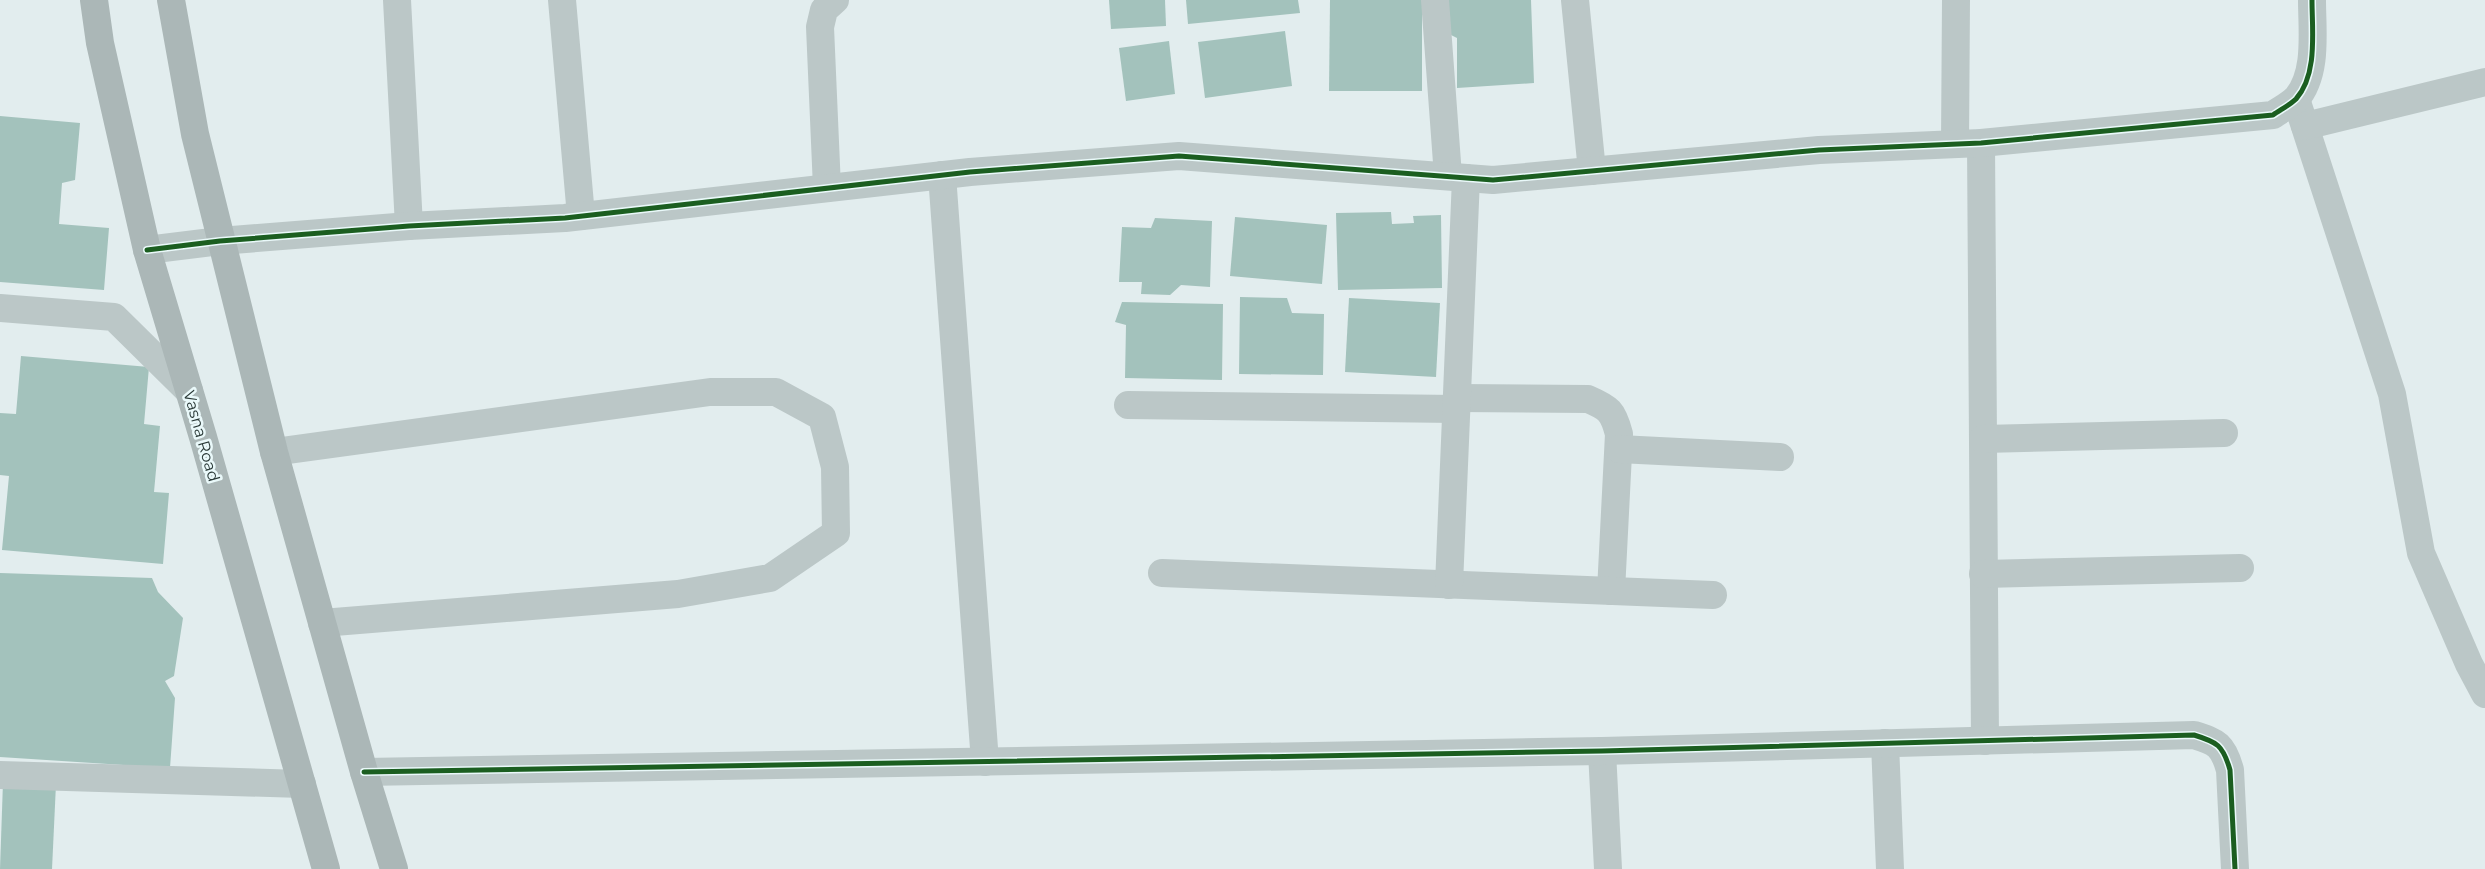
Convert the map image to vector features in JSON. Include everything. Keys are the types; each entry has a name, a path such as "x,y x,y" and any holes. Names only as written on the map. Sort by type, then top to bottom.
{"main road":[{"name":"Vasna Road","path":"94,0 100,43 147,250 326,869"},
{"path":"171,0 195,134 220,241 274,452 364,772 394,869"}],"street":[{"path":"397,0 409,226"},
{"path":"562,0 581,216"},
{"path":"827,188 820,27 824,10 835,0"},
{"path":"1435,0 1457,177 1457,403 1449,585"},
{"path":"1575,0 1592,171"},
{"path":"1956,0 1968,144 1983,439 1985,741"},
{"path":"147,250 220,241 409,226 581,216 942,175 1179,156 1494,180 1819,150 1968,144 2274,115 2296,99 2307,79 2311,58 2312,0"},
{"path":"2305,126 2485,82"},
{"path":"2296,99 2392,394 2421,553 2469,664 2485,694"},
{"path":"942,175 985,762"},
{"path":"0,308 114,317 189,391"},
{"path":"274,452 710,392 776,392 822,417 834,467 836,534 770,578 678,594 322,623"},
{"path":"1128,405 1457,403 1588,399 1604,406 1614,416 1619,434 1611,591"},
{"path":"1983,439 2224,433"},
{"path":"1618,449 1780,457"},
{"path":"1984,574 2240,568"},
{"path":"1162,573 1713,595"},
{"path":"364,772 1602,751 2194,735 2215,741 2226,754 2230,770 2235,869"},
{"path":"1885,743 1890,869"},
{"path":"1602,751 1608,869"},
{"path":"0,775 302,784"}],"building":[{"path":"1109,0 1165,0 1166,26 1111,29"},
{"path":"1186,0 1298,0 1300,13 1188,24"},
{"path":"1330,0 1422,0 1422,91 1329,91"},
{"path":"1447,0 1531,0 1534,83 1457,88 1457,38 1449,34"},
{"path":"1285,31 1292,86 1205,98 1198,42"},
{"path":"1169,41 1175,94 1126,101 1119,48"},
{"path":"0,116 80,123 75,180 62,183 59,224 109,228 104,290 0,282"},
{"path":"1391,212 1392,224 1414,223 1413,216 1441,215 1442,288 1338,290 1336,213"},
{"path":"1235,217 1327,225 1322,284 1230,276"},
{"path":"1155,218 1212,221 1210,287 1181,285 1170,295 1141,294 1142,282 1119,282 1122,227 1151,228"},
{"path":"1240,297 1287,298 1292,313 1324,314 1323,375 1239,374"},
{"path":"1349,298 1440,303 1436,377 1345,372"},
{"path":"1122,302 1223,304 1222,380 1125,378 1126,325 1115,322"},
{"path":"21,356 149,367 144,424 160,426 154,492 169,493 163,564 2,550 9,476 0,475 0,413 16,414"},
{"path":"0,573 152,578 158,592 183,618 174,676 165,681 175,698 170,768 0,757"},
{"path":"3,782 56,784 52,869 0,869"}],"cycle path":[{"path":"147,250 220,241 409,226 565,218 970,172 1179,156 1493,180 1819,150 1981,143 2273,115 2296,99 2308,77 2313,38 2312,0"},
{"path":"364,772 1602,751 2194,735 2218,746 2225,755 2230,770 2235,869"}]}
